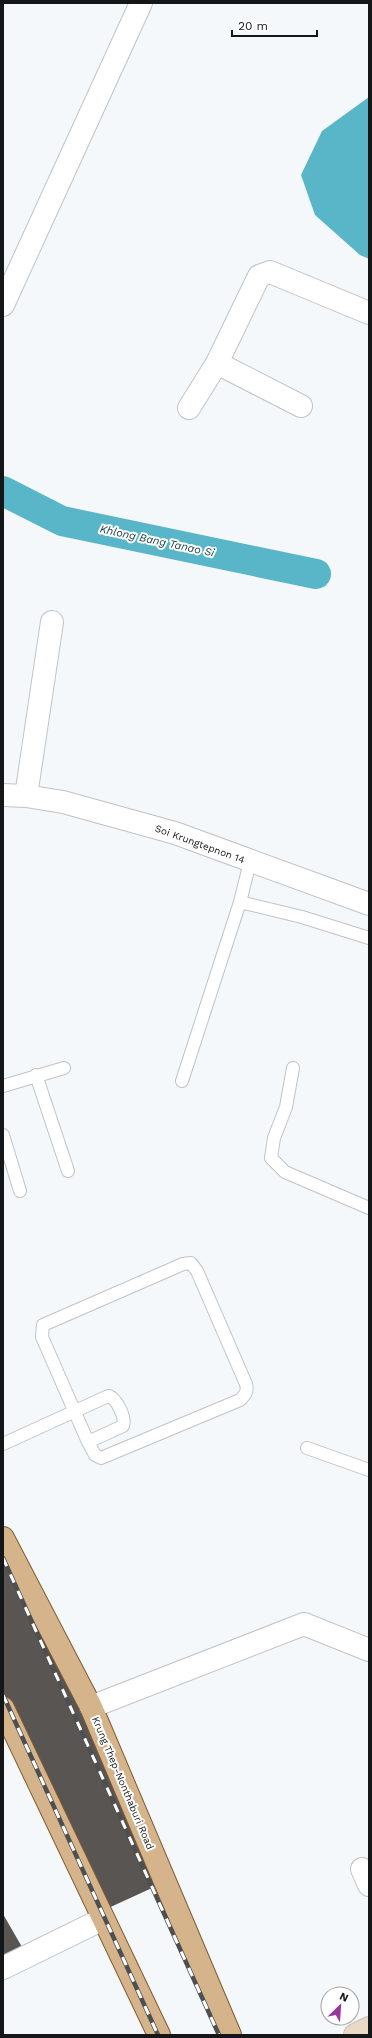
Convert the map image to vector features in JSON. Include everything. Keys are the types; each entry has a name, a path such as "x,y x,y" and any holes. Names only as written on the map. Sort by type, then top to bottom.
{"main road":[{"name":"Krung Thep-Nonthaburi Road","path":"3,1538 91,1707 230,2035"},
{"path":"3,1708 158,2035"}],"street":[{"path":"3,305 141,3"},
{"path":"188,408 217,363 259,276 270,272 369,313"},
{"path":"217,363 301,406"},
{"path":"26,796 52,622"},
{"name":"Soi Krungtepnon 14","path":"3,795 26,796 63,802 175,833 250,862 369,904"},
{"path":"91,1707 304,1624 369,1650"},
{"path":"3,1968 103,1919"},
{"path":"355,2035 369,2028"}],"lane":[{"path":"182,1081 240,902 250,862"},
{"path":"240,902 302,917 369,938"},
{"path":"3,1086 64,1068"},
{"path":"293,1068 286,1107 274,1138 271,1158 284,1172 369,1208"},
{"path":"36,1076 68,1171"},
{"path":"3,1135 20,1191"},
{"path":"188,1262 195,1265 246,1384 247,1389 245,1396 240,1400 101,1458 95,1455 74,1412 42,1336 43,1325 188,1262"},
{"path":"3,1444 109,1396 113,1398 124,1419 123,1426 88,1442"},
{"path":"307,1448 369,1470"}],"water":[{"path":"369,97 369,259 360,255 315,215 301,175 322,131"}],"building":[{"path":"3,1526 165,1882 91,1916 3,1724"},
{"path":"3,1914 26,1954 3,1965"}],"waterway":[{"name":"Khlong Bang Tanao Si","path":"3,491 62,521 316,574"}],"railway":[{"path":"3,1558 219,2035"},
{"path":"3,1695 158,2035"}]}
